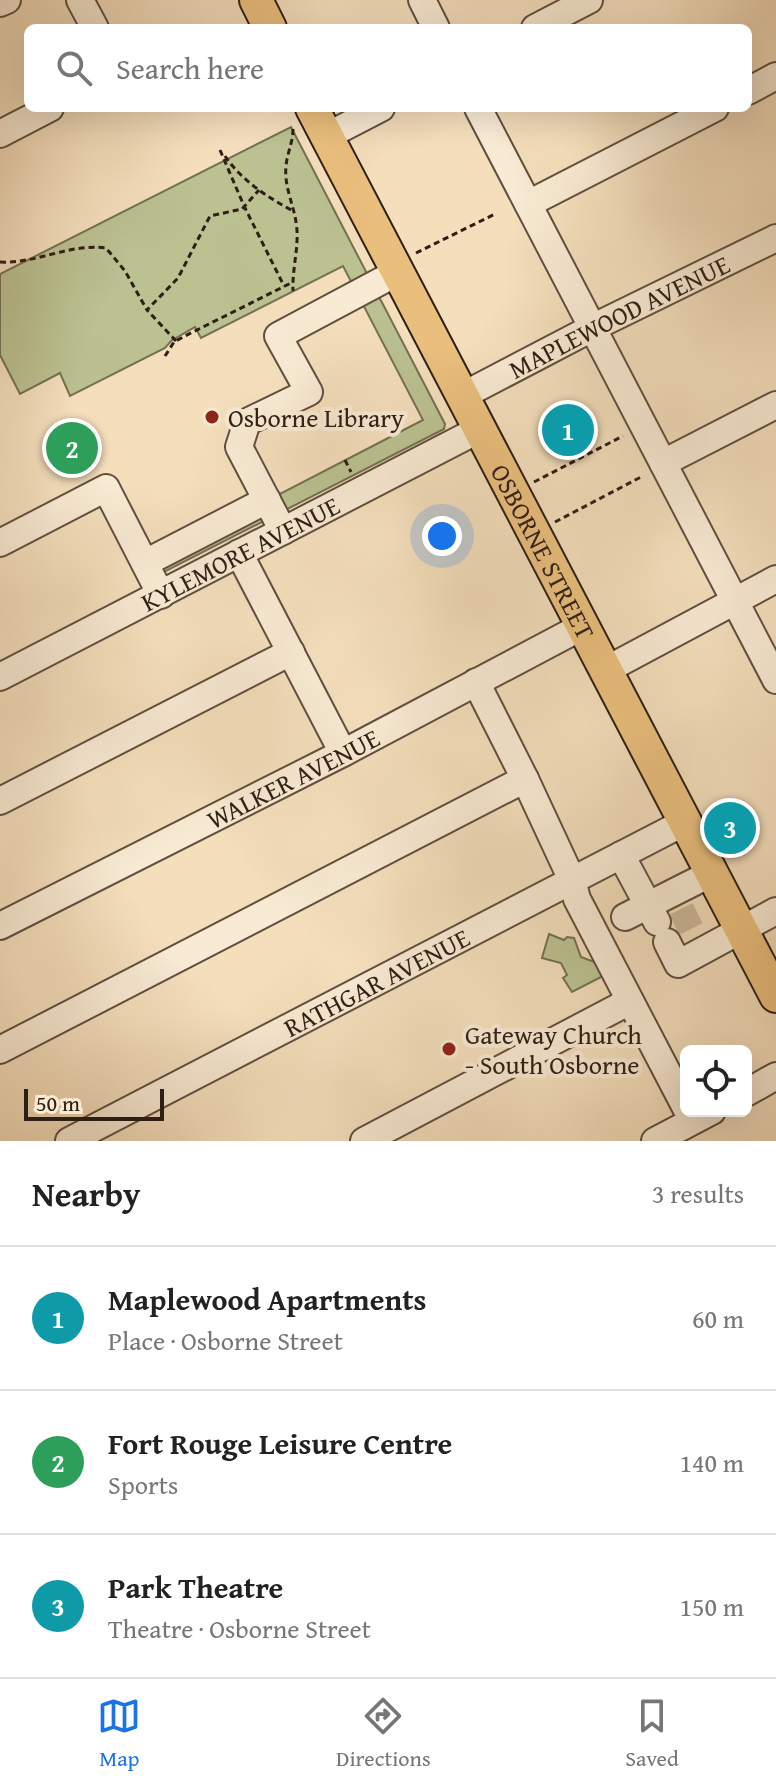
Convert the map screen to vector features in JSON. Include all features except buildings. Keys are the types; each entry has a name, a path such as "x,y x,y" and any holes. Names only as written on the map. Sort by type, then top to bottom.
{"main road":[{"path":"256,0 268,24"},
{"name":"OSBORNE STREET","path":"310,123 406,263 462,396 776,996"}],"street":[{"path":"0,3 7,0"},
{"path":"80,0 93,24"},
{"path":"422,0 434,24"},
{"path":"543,24 589,0"},
{"path":"752,89 776,76"},
{"path":"0,134 42,112"},
{"path":"310,123 361,112"},
{"path":"480,112 776,680"},
{"path":"528,204 707,112"},
{"name":"MAPLEWOOD AVENUE","path":"462,396 776,238"},
{"path":"283,531 239,447 247,422 309,392 278,336 406,263"},
{"path":"663,463 776,405"},
{"name":"KYLEMORE AVENUE","path":"0,677 480,429"},
{"path":"0,543 106,488 161,595"},
{"path":"145,563 267,500"},
{"path":"239,553 343,753"},
{"path":"606,670 776,579"},
{"name":"WALKER AVENUE","path":"0,926 343,753 583,626"},
{"path":"0,801 291,652"},
{"path":"476,682 525,779 572,880 577,899 696,1118 655,1141"},
{"path":"0,1050 525,779"},
{"name":"RATHGAR AVENUE","path":"69,1141 685,822"},
{"path":"621,855 649,922 678,964 687,920 712,873"},
{"path":"649,922 687,920 741,929 776,911"},
{"path":"364,1141 630,1001"},
{"path":"752,1090 776,1076"}],"path":[{"path":"293,291 298,246 285,168 310,123"},
{"path":"284,286 220,150 235,171 293,211"},
{"path":"147,310 178,278 210,216 244,206 259,190"},
{"path":"406,263 495,214"},
{"path":"0,262 20,263 81,247 106,248 125,271 147,310 176,341"},
{"path":"165,356 176,341 293,282"},
{"path":"533,483 644,425"},
{"path":"554,522 641,477"}],"green space":[{"path":"291,127 445,424 444,429 160,574 152,560 423,420 343,266 201,338 195,327 165,348 70,396 60,373 20,394 0,355 0,274"},
{"path":"549,934 564,940 574,938 581,957 597,963 603,976 572,992 563,978 567,975 561,963 542,958"}],"tunnel":[{"path":"681,909 691,929"}],"place":[{"name":"Osborne Library","path":"212,417"},
{"name":"Maplewood Apartments","path":"568,430"},
{"name":"Fort Rouge Leisure Centre","path":"72,448"},
{"name":"Park Theatre","path":"730,828"},
{"name":"Gateway Church - South Osborne","path":"449,1049"}]}
